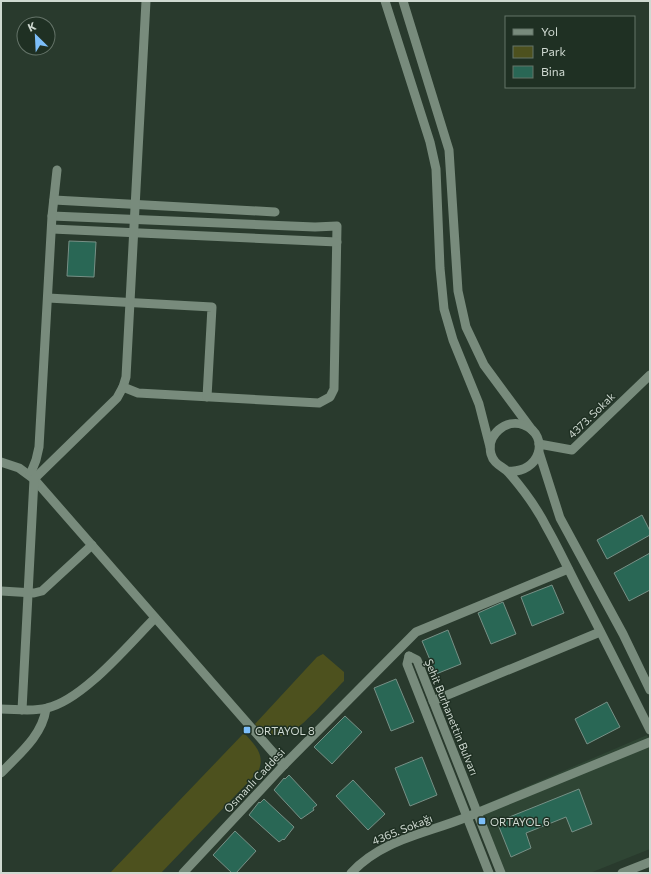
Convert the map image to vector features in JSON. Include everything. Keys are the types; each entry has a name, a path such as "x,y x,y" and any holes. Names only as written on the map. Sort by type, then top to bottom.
{"street":[{"path":"32,477 113,402 123,387 126,372 146,1"},
{"path":"386,1 430,142 436,169 440,268 444,309 453,340 479,404 495,463 508,471 547,526 650,730"},
{"path":"403,1 449,150 458,291 466,327 484,366 532,430 539,448 560,518 623,634 650,690"},
{"path":"22,710 32,477 39,448 52,216 57,170"},
{"path":"54,200 275,212"},
{"path":"216,209 216,237"},
{"path":"52,216 315,227 337,226 334,388 332,394 327,400 319,403 138,393 123,387"},
{"path":"52,229 337,242"},
{"path":"48,298 212,307 207,397"},
{"name":"4373. Sokak","path":"539,448 572,450 650,375"},
{"path":"490,448 496,432 502,427 517,424 532,430"},
{"path":"508,471 516,472 531,466 539,448"},
{"path":"1,462 13,466 32,477 284,765"},
{"path":"1,591 34,593 45,589 92,545"},
{"name":"Osmanlı Caddesi","path":"182,873 284,765 402,645 420,629 568,569"},
{"path":"1,709 46,709 65,702 82,691 155,618"},
{"path":"433,701 600,632"},
{"path":"402,645 409,656"},
{"name":"Şehit Burhanettin Bulvarı","path":"489,873 407,664 409,656 417,660 501,873"},
{"path":"1,773 36,736 43,722 46,709"},
{"name":"4365. Sokağı","path":"351,873 362,861 380,849 467,817 650,742"},
{"path":"622,873 650,862"}],"shaded area":[{"path":"647,735 650,741 650,849 590,873 504,873 479,807"}],"green space":[{"path":"323,654 344,672 344,681 300,726 288,734 279,736 274,735 258,727 255,724 317,657"},
{"path":"244,733 255,746 260,755 261,760 258,772 161,873 110,873"}],"building":[{"path":"69,241 96,242 94,277 67,276"},
{"path":"642,515 650,531 650,535 607,559 597,540"},
{"path":"650,553 650,590 629,601 614,573"},
{"path":"552,585 564,613 532,626 521,597"},
{"path":"503,602 516,634 491,644 478,613"},
{"path":"448,630 461,664 436,674 422,641"},
{"path":"396,679 414,722 391,731 374,688"},
{"path":"607,702 620,727 587,744 575,719"},
{"path":"345,716 362,732 332,764 314,747"},
{"path":"422,757 437,795 410,806 395,768"},
{"path":"289,775 317,805 313,808 314,810 301,819 274,790 284,778 285,779"},
{"path":"353,780 385,814 368,830 336,796"},
{"path":"579,789 592,824 572,832 566,817 526,833 531,848 511,857 497,822"},
{"path":"264,799 294,827 284,840 283,839 279,842 249,815 259,802 260,803"},
{"path":"235,831 256,851 236,873 232,873 213,855"}],"place":[{"name":"ORTAYOL 8","path":"247,730"},
{"name":"ORTAYOL 6","path":"482,821"}]}
